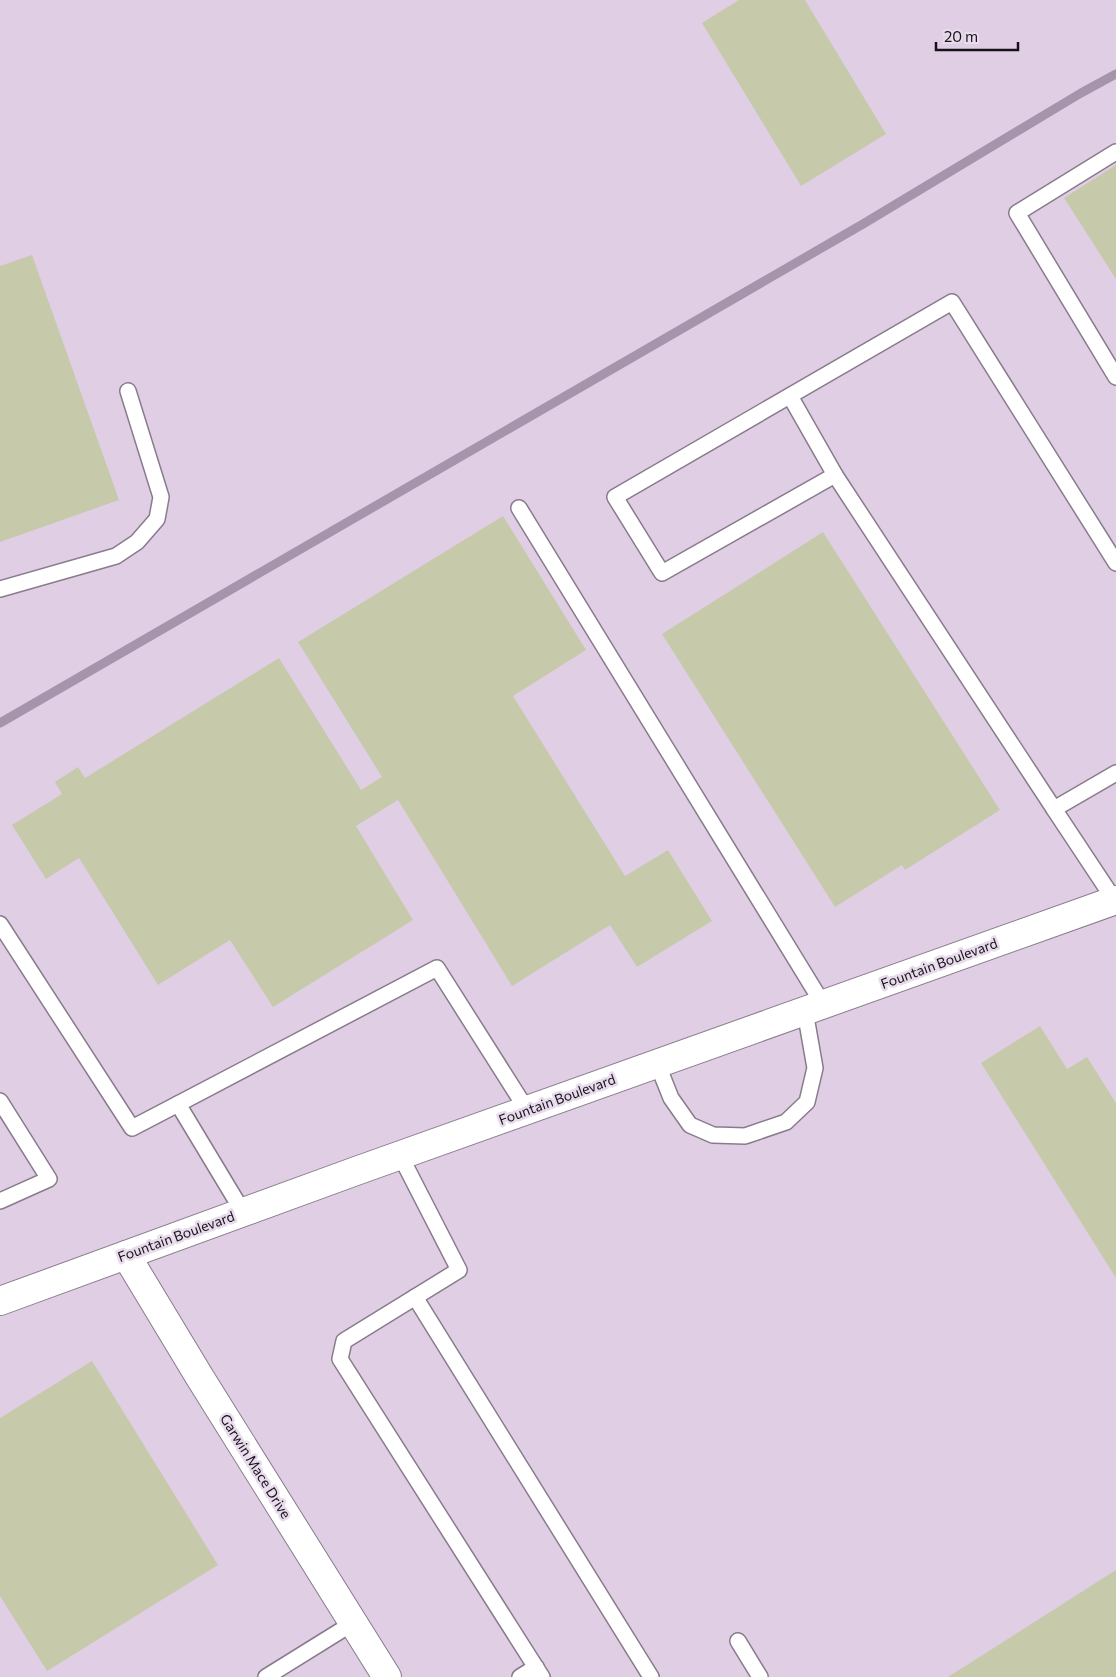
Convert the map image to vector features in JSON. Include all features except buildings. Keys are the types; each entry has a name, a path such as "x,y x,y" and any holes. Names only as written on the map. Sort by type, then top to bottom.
{"street":[{"name":"Fountain Boulevard","path":"0,1302 400,1155 1116,900"},
{"name":"Garwin Mace Drive","path":"126,1255 199,1376 388,1677"}],"lane":[{"path":"1116,152 1017,213 1116,377"},
{"path":"835,475 662,573 615,497 952,302 1116,563"},
{"path":"0,589 116,556 137,542 157,519 161,497 128,391"},
{"path":"790,396 835,475 1054,809 1116,900"},
{"path":"519,508 814,1008 814,1068 807,1102 786,1122 745,1136 713,1135 690,1125 671,1098 657,1064"},
{"path":"1054,809 1116,773"},
{"path":"0,924 132,1128 437,968 527,1110"},
{"path":"0,1101 49,1179 0,1201"},
{"path":"178,1104 243,1212"},
{"path":"400,1155 460,1270 344,1341 340,1359 539,1672 520,1677"},
{"path":"415,1297 651,1677"},
{"path":"266,1677 354,1623"},
{"path":"738,1641 760,1677"}],"shaded area":[{"path":"0,0 1116,0 1116,1677 0,1677"}],"waterway":[{"path":"0,723 863,224 1081,93 1116,74"}]}
